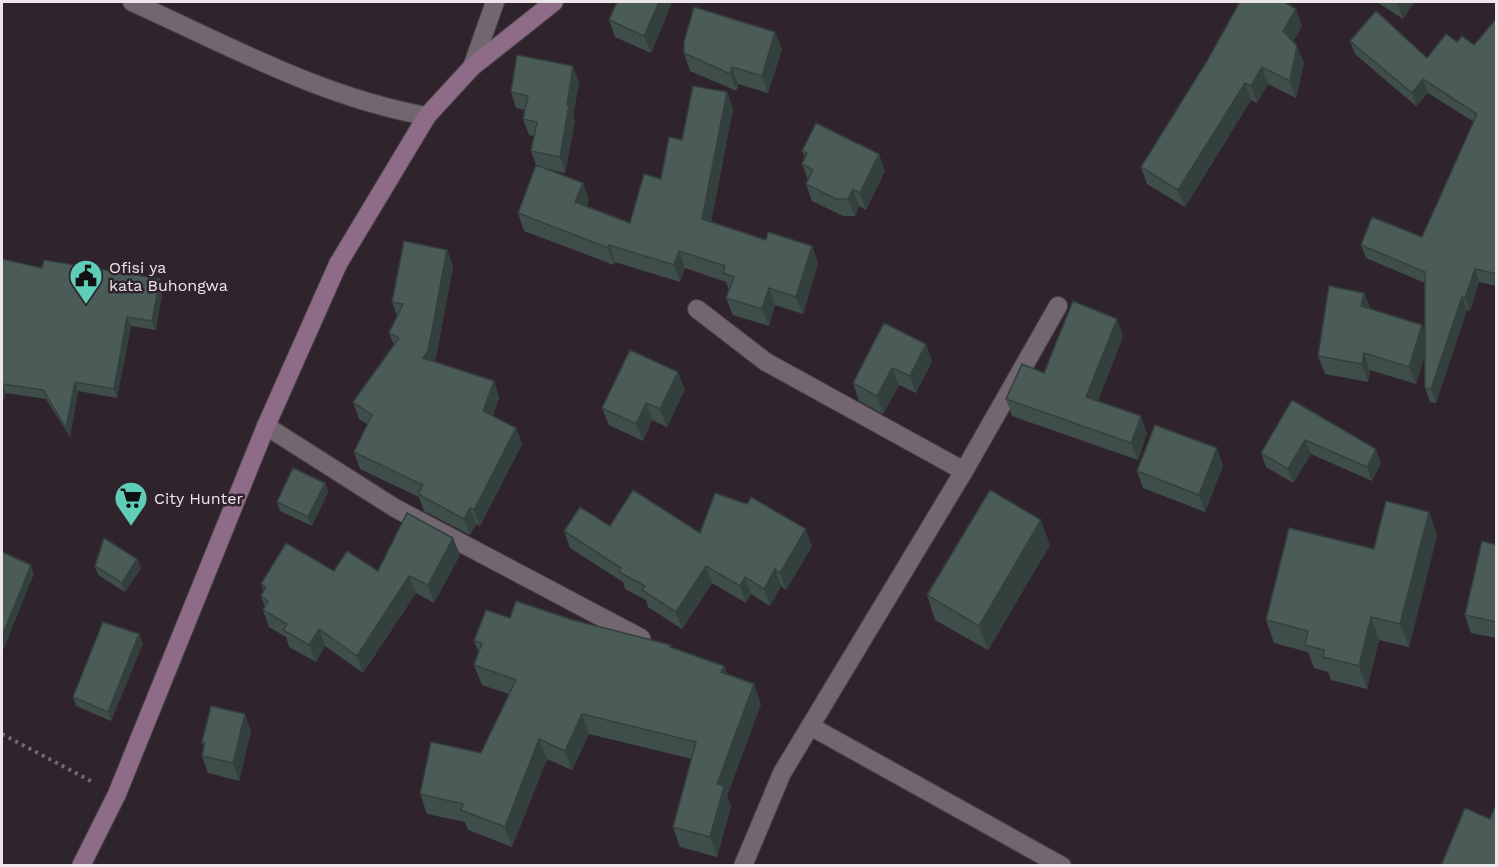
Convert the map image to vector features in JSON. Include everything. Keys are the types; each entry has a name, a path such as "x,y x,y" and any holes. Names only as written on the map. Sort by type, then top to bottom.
{"main road":[{"path":"81,866 117,794 267,426 338,264 427,116 472,67 554,2"}],"street":[{"path":"132,2 326,89 386,109 427,116"},
{"path":"472,67 495,2"},
{"path":"743,866 782,773 964,471 1058,306"},
{"path":"697,309 766,362 964,471"},
{"path":"267,426 395,508 641,638"},
{"path":"810,726 1062,866"}],"path":[{"path":"2,734 117,794"}],"building":[{"path":"617,2 659,2 644,36 609,20"},
{"path":"1240,2 1284,2 1296,9 1283,31 1297,46 1290,81 1262,67 1251,86 1245,83 1178,190 1141,167 1207,61"},
{"path":"694,7 775,32 762,76 732,67 730,74 684,53 684,42"},
{"path":"1376,11 1427,58 1446,34 1457,42 1462,36 1474,45 1497,18 1497,274 1475,269 1465,298 1462,297 1431,389 1425,388 1425,272 1361,245 1372,217 1422,237 1477,114 1423,79 1412,93 1350,41"},
{"path":"517,55 573,66 560,157 531,151 537,122 523,119 528,96 511,92"},
{"path":"693,86 727,92 702,219 766,240 768,232 812,246 796,297 769,288 762,309 726,298 734,277 723,273 725,266 679,251 674,265 609,245 608,248 518,213 536,165 583,183 575,202 630,223 644,174 661,179 669,137 682,140"},
{"path":"816,123 879,154 860,193 853,189 848,199 836,199 806,184 813,170 802,164 807,153 802,151"},
{"path":"404,241 447,250 428,351 423,358 494,381 483,411 516,428 474,510 470,508 464,519 418,494 423,485 354,452 372,415 353,402 399,338 389,333 403,304 392,302"},
{"path":"2,259 42,268 44,260 160,279 152,321 127,317 114,389 75,382 66,428 43,390 3,384 2,386"},
{"path":"1329,286 1364,293 1361,306 1422,325 1409,367 1364,353 1362,364 1318,356"},
{"path":"1073,301 1117,319 1086,397 1141,416 1131,443 1006,399 1022,364 1044,373"},
{"path":"884,323 926,344 910,376 892,368 877,396 853,383"},
{"path":"630,350 678,372 660,409 646,403 636,424 602,408"},
{"path":"1292,400 1376,449 1367,467 1305,440 1288,469 1261,453"},
{"path":"1155,425 1217,448 1199,495 1137,471"},
{"path":"293,468 325,483 308,517 277,502"},
{"path":"633,490 700,533 715,493 747,504 751,497 806,529 780,573 775,569 764,589 745,577 740,586 706,566 676,612 642,590 645,586 619,572 621,568 564,531 580,507 610,526"},
{"path":"990,490 1041,520 979,626 927,595"},
{"path":"1386,501 1429,512 1400,624 1371,617 1359,666 1323,657 1324,650 1305,645 1308,631 1266,620 1289,528 1374,549"},
{"path":"407,513 453,538 428,585 409,576 357,656 319,629 309,645 283,630 287,624 263,610 268,601 261,596 266,587 261,584 286,543 334,571 347,551 378,571"},
{"path":"104,538 137,559 122,583 95,566"},
{"path":"1482,541 1497,545 1497,622 1465,615"},
{"path":"2,552 31,565 2,636"},
{"path":"516,601 573,620 671,645 670,647 724,666 721,672 754,684 717,784 724,786 710,837 673,827 696,742 582,714 565,751 539,739 505,827 461,810 463,804 420,794 431,742 481,753 516,680 474,665 482,643 474,641 486,610 510,618"},
{"path":"103,622 139,634 108,712 73,697"},
{"path":"211,706 245,714 233,763 202,756 205,743 202,742"},
{"path":"1497,802 1497,866 1441,866 1465,808 1490,819"}],"place":[{"name":"Ofisi ya kata Buhongwa","path":"86,305"},
{"name":"City Hunter","path":"131,527"}]}
